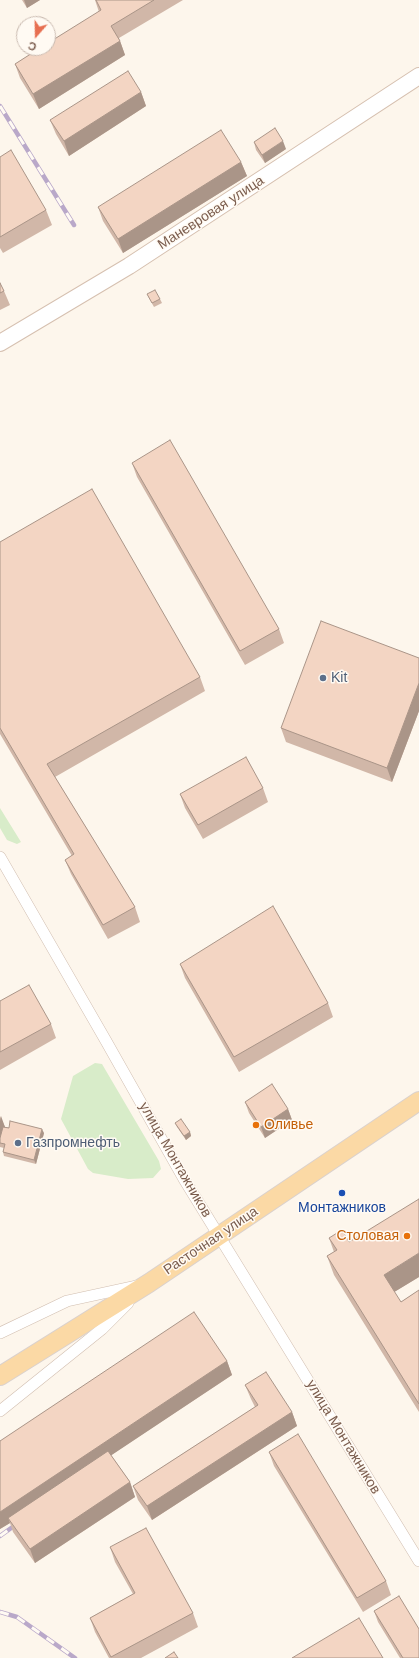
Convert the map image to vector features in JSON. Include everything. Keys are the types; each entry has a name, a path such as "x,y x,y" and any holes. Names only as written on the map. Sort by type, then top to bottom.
{"main road":[{"name":"Маневровая улица","path":"0,344 129,266 419,76"},
{"name":"Расточная улица","path":"0,1376 149,1283 419,1101"}],"street":[{"name":"улица Монтажников","path":"0,857 184,1179 419,1561"},
{"path":"0,1333 67,1301 149,1283"},
{"path":"0,1411 102,1329 149,1283"}],"green space":[{"path":"0,808 21,842 17,844 7,840 0,828"},
{"path":"95,1063 102,1064 159,1161 161,1169 153,1178 128,1179 93,1173 88,1169 61,1119 73,1076"}],"building":[{"path":"96,0 154,0 111,26 120,41 33,94 15,64 28,56 56,56 56,38 101,10"},
{"path":"128,71 141,92 64,141 50,120"},
{"path":"275,128 283,141 262,155 254,142"},
{"path":"221,130 241,162 118,239 98,207"},
{"path":"11,150 46,210 0,237 0,157"},
{"path":"0,283 4,291 0,293"},
{"path":"155,290 160,299 152,303 147,294"},
{"path":"170,440 279,629 240,651 132,463"},
{"path":"92,489 200,677 47,764 135,907 103,925 65,860 74,854 0,728 0,542"},
{"path":"321,621 419,658 419,683 387,768 281,728"},
{"path":"246,757 263,788 198,825 180,794"},
{"path":"273,906 328,1003 234,1057 180,964"},
{"path":"29,985 51,1024 0,1052 0,1001"},
{"path":"272,1084 288,1109 261,1127 245,1102"},
{"path":"181,1119 190,1132 184,1136 175,1123"},
{"path":"10,1121 42,1129 34,1160 3,1152 5,1144 0,1143 0,1138 3,1127 9,1128"},
{"path":"419,1199 419,1253 384,1275 401,1302 419,1290 419,1404 327,1256 337,1250 329,1238 342,1230 349,1242"},
{"path":"194,1312 227,1361 0,1512 0,1441"},
{"path":"266,1372 292,1412 147,1506 133,1486 258,1405 245,1385"},
{"path":"298,1434 386,1581 357,1598 269,1452"},
{"path":"108,1451 130,1482 30,1549 8,1518"},
{"path":"146,1528 193,1613 111,1657 90,1618 135,1593 110,1547"},
{"path":"399,1596 419,1629 419,1658 403,1658 374,1611"},
{"path":"359,1618 383,1658 292,1658"},
{"path":"174,1652 178,1658 165,1658"}],"railway":[{"path":"0,106 74,225"},
{"path":"0,1536 21,1521"},
{"path":"0,1612 17,1617 75,1658"}],"place":[{"name":"Kit","path":"323,678"},
{"name":"Оливье","path":"256,1125"},
{"name":"Газпромнефть","path":"18,1143"},
{"name":"Монтажников","path":"342,1193"},
{"name":"Столовая","path":"407,1236"}]}
